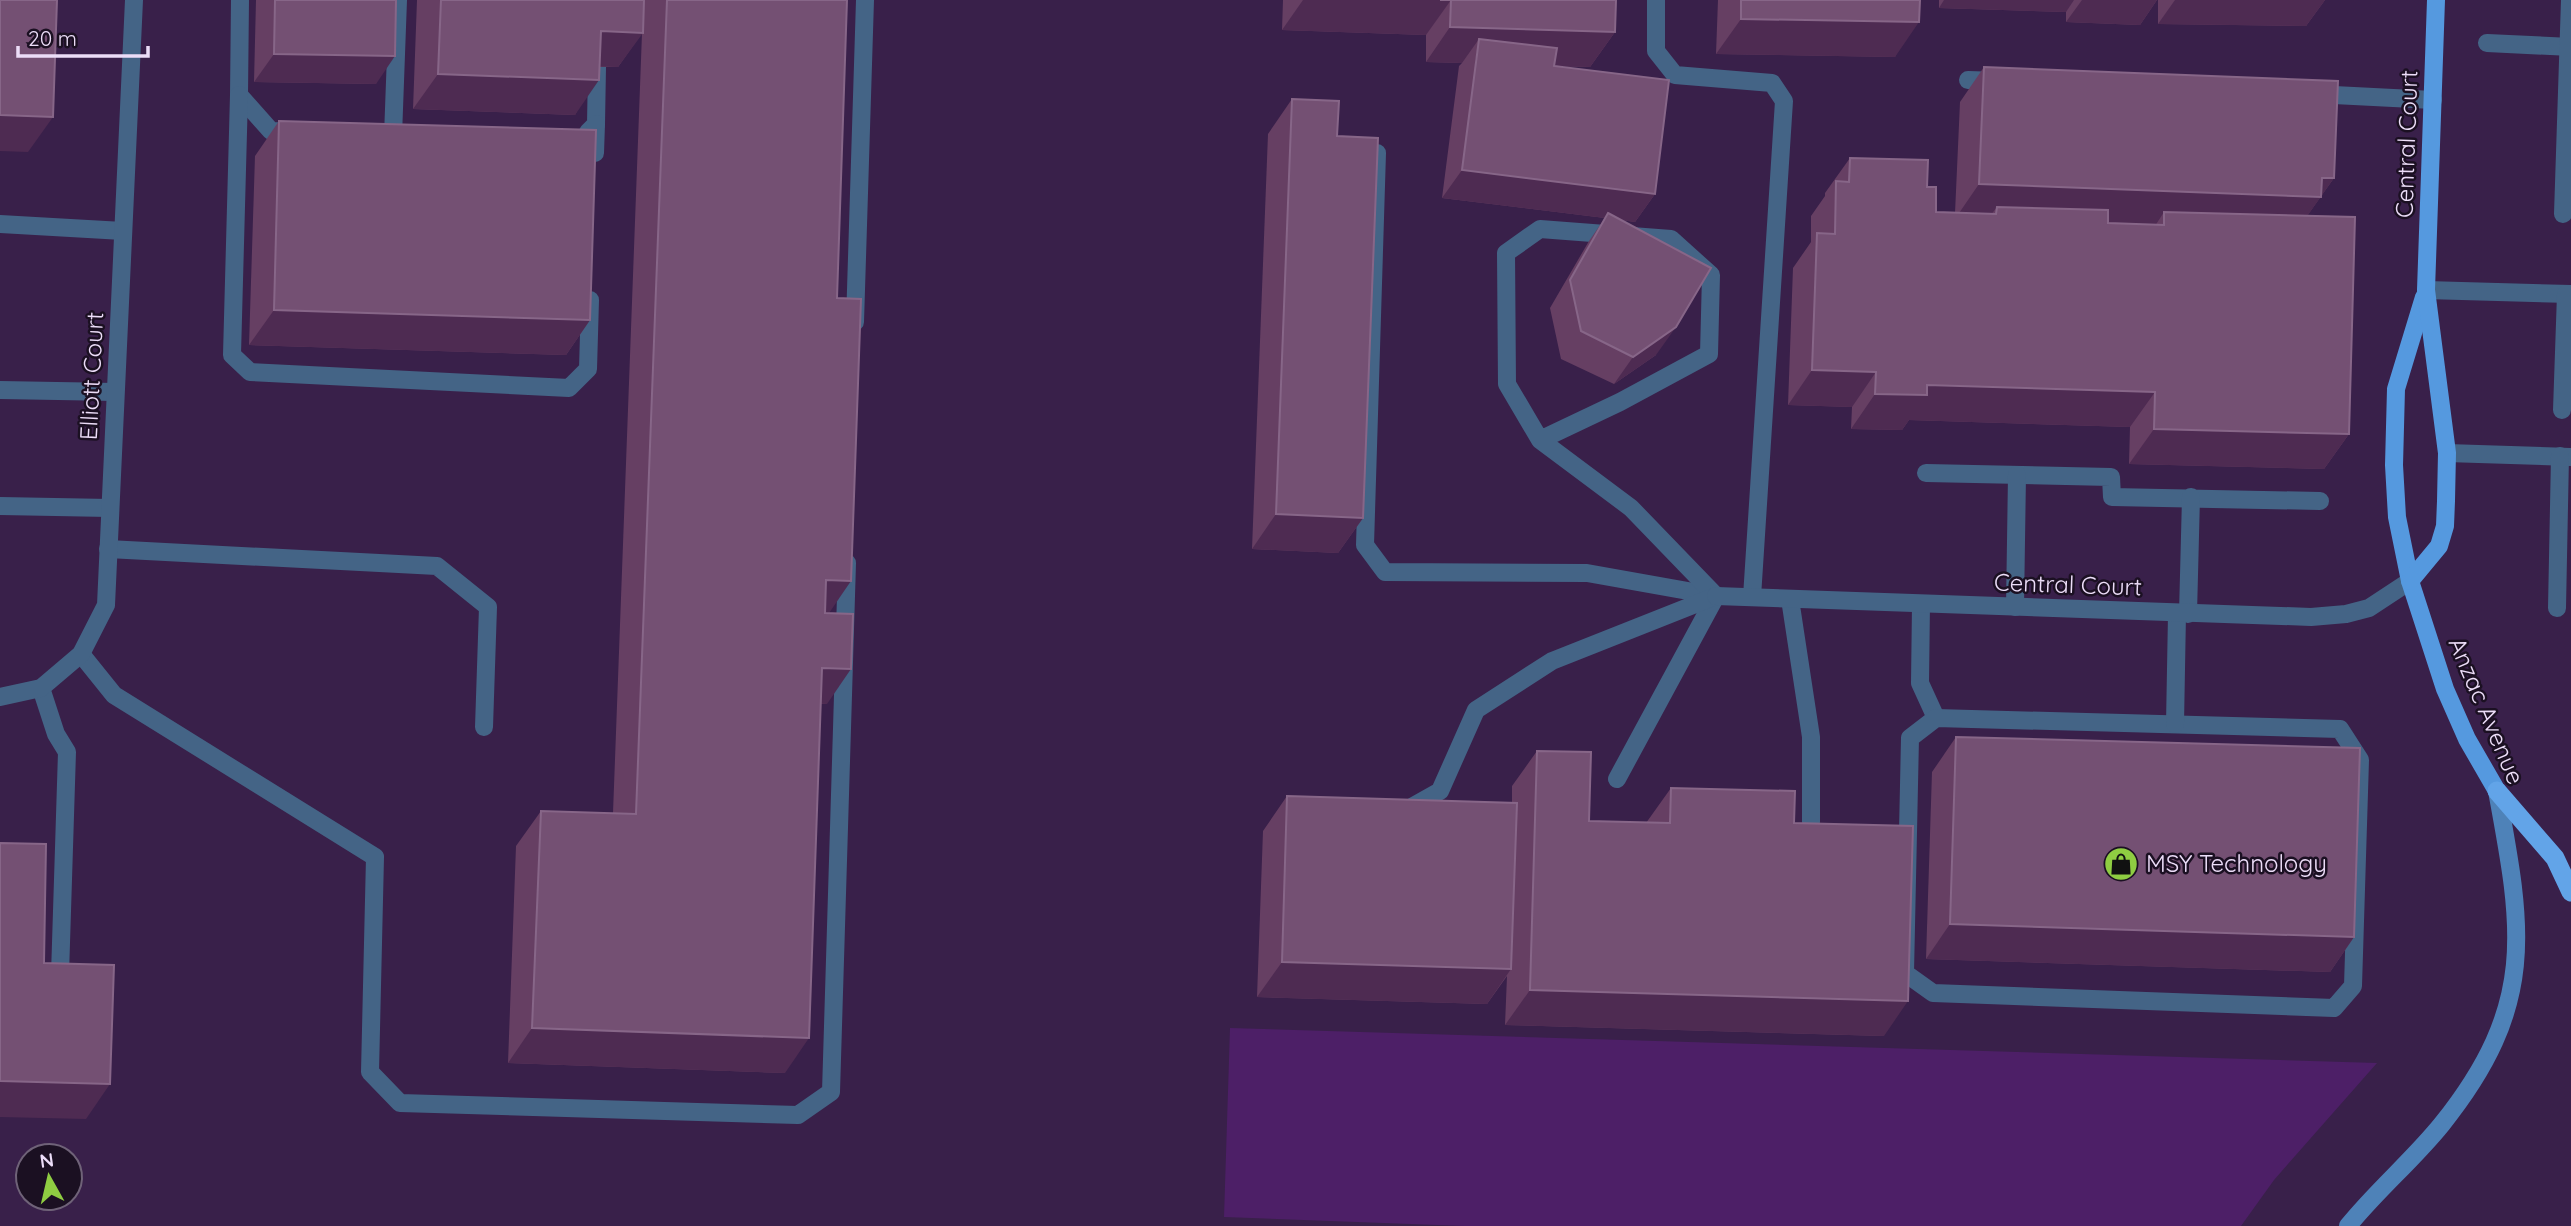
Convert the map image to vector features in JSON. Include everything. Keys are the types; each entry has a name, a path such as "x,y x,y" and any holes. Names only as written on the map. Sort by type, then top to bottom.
{"highway":[{"path":"2497,791 2555,858 2571,892"}],"main road":[{"name":"Central Court","path":"2410,581 2438,546 2445,527 2448,453 2426,290 2436,0"},
{"name":"Central Court","path":"2410,581 2397,516 2394,464 2396,389 2426,290"},
{"name":"Anzac Avenue","path":"2348,1226 2441,1126 2478,1076 2499,1035 2514,984 2518,937 2513,876 2497,791 2467,739 2445,689 2410,581"}],"street":[{"name":"Elliott Court","path":"0,697 41,688 81,654 106,605 134,0"},
{"path":"240,0 232,355 250,372 569,388 588,369 590,287"},
{"path":"393,136 398,0"},
{"path":"854,345 865,0"},
{"path":"1656,0 1656,51 1675,75 1772,83 1784,102 1752,597"},
{"path":"2563,214 2570,0"},
{"path":"2487,43 2570,47"},
{"path":"594,165 597,67"},
{"path":"1968,80 2022,82"},
{"path":"2296,93 2433,100"},
{"path":"239,94 271,131 312,133"},
{"path":"577,145 596,124"},
{"path":"1377,153 1365,545 1371,554 1385,572 1587,573 1716,596"},
{"path":"0,224 123,231"},
{"path":"1539,440 1620,402 1709,354 1711,275 1671,239 1540,229 1506,253 1507,384 1539,440 1631,508 1716,596"},
{"path":"2426,290 2569,294 2562,410"},
{"path":"0,390 115,392"},
{"path":"2448,453 2565,457 2557,608"},
{"path":"1926,473 2112,477 2112,497 2320,501"},
{"path":"2015,607 2017,475"},
{"path":"2175,724 2191,498"},
{"path":"0,506 110,508"},
{"path":"81,654 114,695 375,857 370,1072 400,1103 798,1115 831,1091 848,539"},
{"path":"108,549 437,566 488,607 484,727"},
{"name":"Central Court","path":"1716,596 2311,617 2346,614 2370,608 2410,581"},
{"path":"1617,779 1716,596"},
{"path":"1380,810 1408,809 1440,791 1476,710 1552,661 1716,596"},
{"path":"1790,599 1811,737 1811,822"},
{"path":"1921,604 1920,683 1936,718"},
{"path":"41,688 56,734 67,752 60,975"},
{"path":"1936,718 2175,724 2340,729 2360,760 2353,986 2334,1008 1933,993 1905,972 1910,738 1936,718"}],"shaded area":[{"path":"1230,1028 2377,1063 2274,1180 2241,1226 1464,1226 1224,1217"}],"building":[{"path":"0,0 57,0 53,117 0,115"},
{"path":"275,0 396,0 395,56 274,54"},
{"path":"441,0 644,0 643,33 601,31 599,80 438,74"},
{"path":"667,0 847,0 837,298 861,299 851,581 826,580 825,613 853,614 851,669 822,668 809,1038 532,1028 541,811 636,814"},
{"path":"1451,0 1616,0 1615,32 1450,27"},
{"path":"1741,0 1920,0 1919,22 1741,19"},
{"path":"1479,39 1557,48 1554,66 1669,80 1655,194 1462,170"},
{"path":"1984,67 2338,81 2334,178 2322,178 2321,197 1979,184"},
{"path":"1292,99 1339,101 1337,136 1378,138 1363,518 1276,514"},
{"path":"279,121 596,130 590,320 274,310"},
{"path":"1850,158 1928,160 1927,187 1936,187 1936,212 1996,214 1997,207 2108,210 2108,223 2164,225 2164,212 2355,217 2349,434 2154,429 2155,392 1927,385 1927,395 1875,394 1876,372 1812,370 1817,233 1835,234 1836,181 1849,182"},
{"path":"1608,213 1711,268 1676,327 1633,357 1581,331 1570,280"},
{"path":"1956,737 2360,748 2354,937 1950,924"},
{"path":"1537,751 1591,752 1589,821 1670,823 1671,788 1795,791 1794,823 1913,826 1908,1001 1530,990"},
{"path":"1287,796 1517,803 1511,969 1282,962"},
{"path":"0,843 46,844 44,963 114,965 110,1084 0,1081"}],"place":[{"name":"MSY Technology","path":"2121,864"}]}
